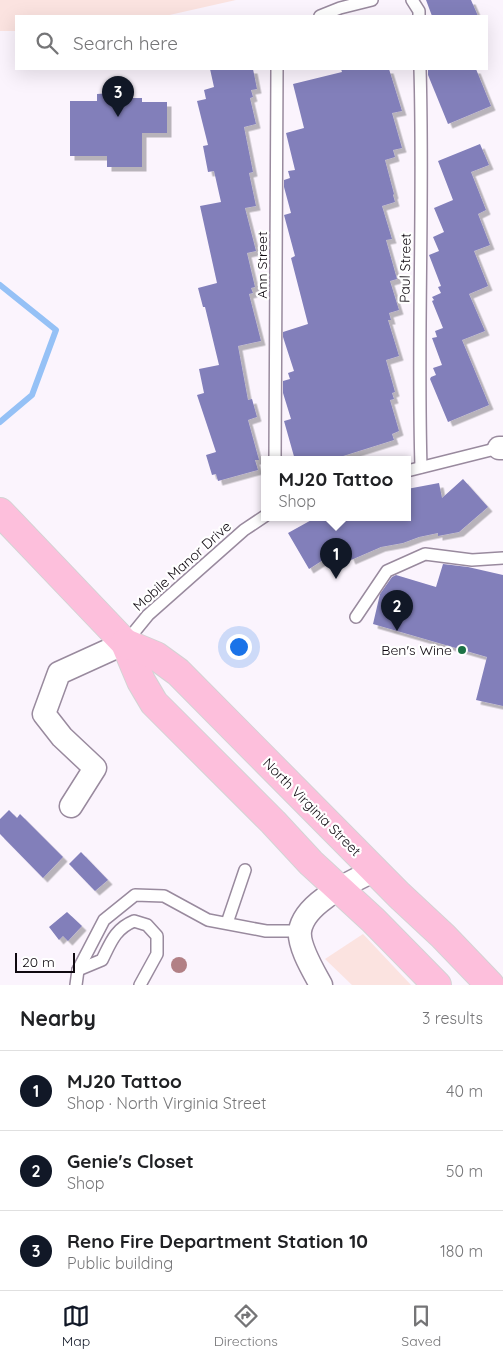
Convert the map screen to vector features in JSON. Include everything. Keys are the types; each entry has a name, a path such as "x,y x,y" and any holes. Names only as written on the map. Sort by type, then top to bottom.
{"main road":[{"name":"North Virginia Street","path":"0,512 125,643 140,681 154,703 338,889 373,920 437,985"},
{"name":"North Virginia Street","path":"125,643 156,656 178,672 490,985"}],"street":[{"path":"71,806 94,768 62,737 44,714 59,673 125,643"},
{"path":"321,985 302,946 300,931 312,909 338,889 376,870"}],"lane":[{"path":"322,15 340,8 372,0"},
{"path":"412,0 419,11 419,15"},
{"name":"Ann Street","path":"275,456 277,70"},
{"name":"Paul Street","path":"420,70 422,195 419,306 421,467"},
{"path":"411,469 501,448"},
{"name":"Mobile Manor Drive","path":"125,643 148,615 244,530 261,519"},
{"path":"356,617 388,571 425,554 472,560 503,558"},
{"path":"227,923 245,870"},
{"path":"76,985 78,970 104,920 135,895 164,896 208,920 266,931 300,931"},
{"path":"78,970 102,960 114,936 124,926 134,921 147,925 157,936 157,954 140,985"}],"shaded area":[{"path":"0,0 236,0 169,15 15,15 15,31 0,31"},
{"path":"363,934 411,985 352,985 325,959"}],"building":[{"path":"426,0 471,0 478,15 432,15"},
{"path":"210,70 253,70 257,89 251,90 253,97 250,98 256,124 244,127 253,172 249,173 256,206 245,208 256,251 247,253 255,287 251,288 253,293 249,294 261,341 238,346 248,400 252,399 257,417 248,420 259,460 255,460 258,470 218,481 216,474 212,475 206,455 216,452 197,395 204,393 199,369 219,365 205,307 203,307 198,288 217,283 200,206 221,202 214,171 208,172 203,146 208,145 197,101 206,99 204,90 214,87"},
{"path":"341,70 389,70 402,111 392,113 402,148 393,150 395,157 385,160 395,202 382,206 392,239 386,240 397,279 390,281 399,310 389,313 391,320 388,320 399,356 386,360 395,392 392,393 394,399 390,400 399,431 392,434 394,440 343,456 294,456 284,421 291,419 283,393 283,381 290,379 288,373 294,371 283,332 308,324 291,258 295,256 284,215 291,213 284,180 290,178 288,171 295,170 286,133 304,128 293,84 342,72"},
{"path":"428,70 476,70 491,106 448,124 428,75"},
{"path":"111,93 111,98 142,98 142,102 167,102 167,133 142,133 142,167 107,167 107,156 70,156 70,101 97,101 97,94"},
{"path":"480,144 489,165 471,172 486,210 478,214 490,245 474,251 488,286 469,294 485,331 462,340 489,405 448,422 430,379 436,375 433,368 442,365 432,338 437,337 435,331 443,328 432,301 434,300 432,297 441,293 438,287 441,286 429,255 439,251 433,237 444,232 434,208 453,200 438,161"},
{"path":"463,479 488,507 459,532 438,536 438,533 419,537 403,543 381,547 351,560 345,546 309,569 288,533 310,521 411,521 411,488 439,483 442,498"},
{"path":"443,564 468,567 503,575 503,706 476,700 487,657 373,624 380,594 392,577 396,575 436,587"},
{"path":"9,810 17,818 20,814 63,857 43,878 0,834 0,819"},
{"path":"81,852 108,880 95,891 69,864"},
{"path":"67,912 82,926 68,941 63,936 59,940 49,927"}],"waterway":[{"path":"0,285 56,330 32,395 0,422"}],"place":[{"name":"Reno Fire Department Station 10","path":"118,117"},
{"name":"MJ20 Tattoo","path":"336,579"},
{"name":"Genie's Closet","path":"397,631"},
{"name":"Ben's Wine","path":"462,650"}]}
